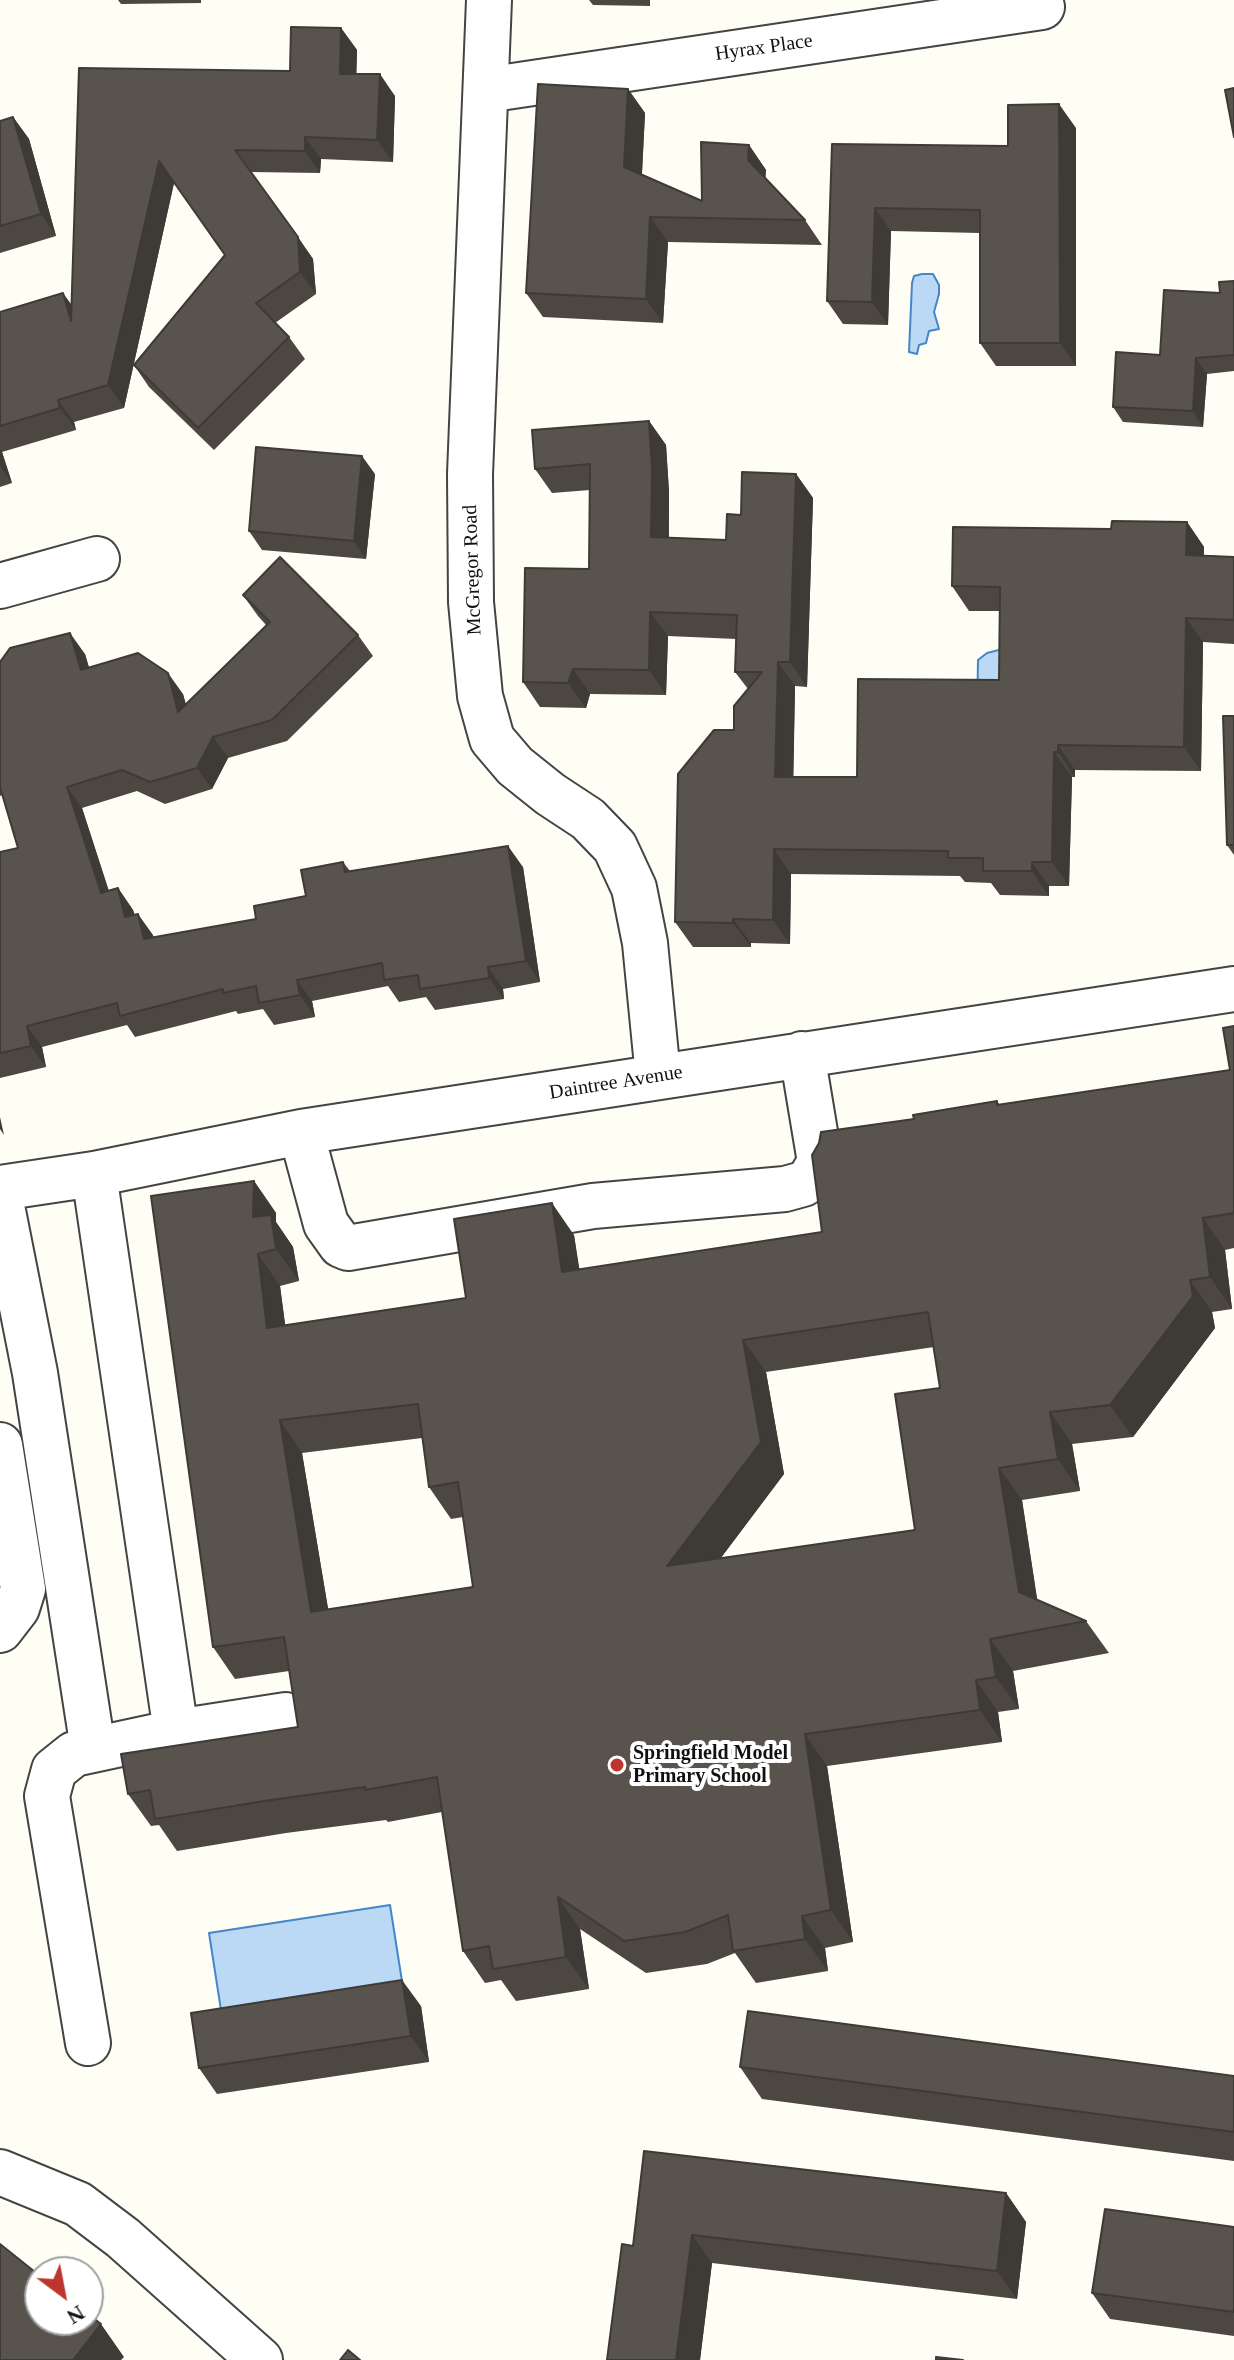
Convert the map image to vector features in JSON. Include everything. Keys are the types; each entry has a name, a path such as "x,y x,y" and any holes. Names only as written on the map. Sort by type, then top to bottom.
{"street":[{"name":"McGregor Road","path":"489,0 470,474 471,602 480,696 492,739 515,766 588,819 615,847 634,888 645,943 658,1076"},
{"name":"Hyrax Place","path":"486,90 1042,7"},
{"path":"0,586 97,559"},
{"name":"Daintree Avenue","path":"0,1188 94,1174 301,1132 1234,989"},
{"path":"301,1132 326,1224 341,1245 348,1248 593,1206 785,1189 810,1179 820,1162 802,1054"},
{"path":"94,1174 176,1732"},
{"path":"0,1196 35,1373 93,1749"},
{"path":"0,1445 23,1589 17,1608 0,1630"},
{"path":"88,2043 47,1796 54,1770 74,1754 93,1749 286,1715"},
{"path":"0,2172 78,2204 123,2238 260,2360"}],"water":[{"path":"933,274 939,285 934,312 939,329 929,331 926,343 919,345 917,354 909,352 912,283 914,276"},
{"path":"1007,648 1008,693 977,720 978,660 987,653"},
{"path":"390,1905 404,1994 223,2023 209,1933"}],"building":[{"path":"291,27 341,28 340,74 380,74 377,140 305,137 305,151 235,150 298,237 300,272 256,303 289,337 198,428 134,365 225,255 159,161 108,385 58,400 60,408 0,426 0,312 63,293 71,321 79,68 290,71"},
{"path":"538,84 628,89 624,167 702,201 701,142 749,145 748,160 805,220 650,217 646,299 526,293"},
{"path":"1234,88 1234,137 1225,90"},
{"path":"1059,104 1060,343 980,343 980,210 875,208 872,302 827,301 832,144 1008,146 1008,105"},
{"path":"13,117 41,214 0,226 0,121"},
{"path":"1234,281 1234,355 1196,358 1193,411 1113,407 1116,352 1160,355 1164,290 1220,293 1219,282"},
{"path":"649,421 651,537 726,540 727,514 741,515 742,472 796,474 790,662 778,662 775,777 857,777 858,679 999,680 1000,587 952,586 953,527 1111,529 1112,521 1187,522 1186,555 1234,557 1234,620 1186,618 1184,747 1058,745 1058,752 1054,752 1052,862 1032,862 1032,871 983,871 983,858 948,858 948,851 774,849 773,920 675,922 678,774 714,730 734,730 734,706 762,672 735,672 737,615 650,612 649,670 573,669 568,683 523,682 525,568 589,569 590,464 535,469 532,430"},
{"path":"256,447 362,456 354,541 249,531"},
{"path":"280,557 358,635 272,720 213,737 197,768 150,782 122,770 67,787 101,893 118,888 125,917 138,914 144,939 256,919 254,906 306,896 301,870 343,862 345,872 508,846 526,961 488,967 489,978 420,989 418,975 384,980 382,963 297,980 300,995 259,1003 256,986 223,993 223,989 120,1016 117,1003 27,1026 31,1046 0,1053 0,852 18,848 0,787 0,662 10,648 70,633 81,670 138,653 168,673 178,712 270,622 243,595"},
{"path":"1223,716 1234,716 1234,845 1227,845"},
{"path":"1234,1026 1234,1213 1203,1218 1210,1277 1190,1280 1193,1296 1110,1405 1050,1412 1058,1459 999,1468 1019,1592 1086,1621 990,1639 996,1677 976,1680 980,1710 805,1734 831,1910 802,1916 805,1939 733,1951 728,1915 685,1932 624,1941 558,1897 566,1957 493,1969 489,1946 463,1951 437,1777 155,1819 150,1790 128,1794 121,1754 298,1727 284,1637 213,1647 151,1196 254,1181 253,1217 271,1215 276,1249 258,1254 267,1328 466,1298 454,1219 552,1203 562,1272 822,1232 812,1155 821,1132 914,1119 913,1115 997,1101 997,1105 1230,1070 1223,1028","holes":["928,1312 940,1388 895,1394 915,1530 667,1566 761,1442 743,1340","418,1404 429,1487 458,1482 473,1587 311,1612 280,1420"]},
{"path":"402,1980 411,2036 199,2068 191,2013"},
{"path":"748,2011 1234,2076 1234,2132 740,2067"},
{"path":"644,2151 1006,2193 997,2271 692,2235 676,2360 607,2360 622,2244 633,2246"},
{"path":"1105,2209 1234,2227 1234,2312 1092,2293"},
{"path":"0,2244 24,2263 24,2336 92,2336 73,2360 0,2360"},
{"path":"348,2350 360,2360 340,2360"},
{"path":"936,2357 963,2360 936,2360"}],"place":[{"name":"Springfield Model Primary School","path":"617,1765"}]}
